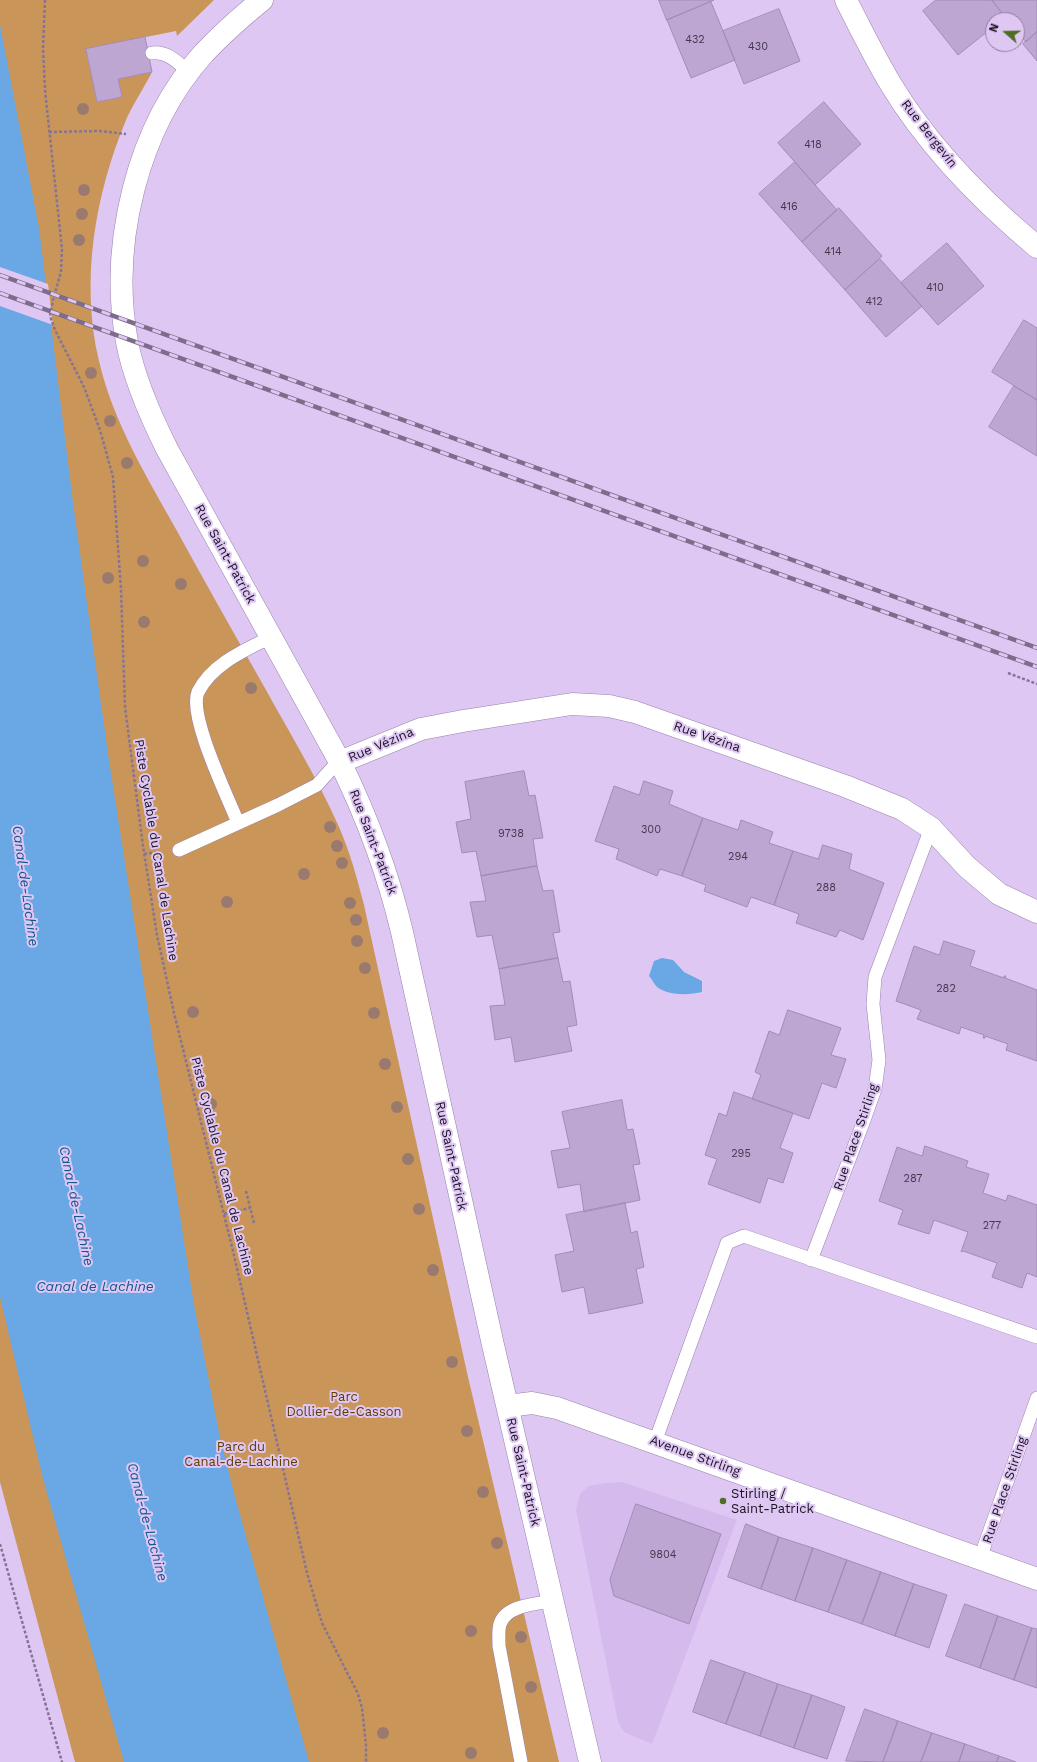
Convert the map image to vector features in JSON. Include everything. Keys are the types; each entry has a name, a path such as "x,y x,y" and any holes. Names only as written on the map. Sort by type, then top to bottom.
{"main road":[{"name":"Rue Saint-Patrick","path":"262,0 225,32 189,72 162,116 142,161 129,203 122,250 122,289 124,324 127,342 137,378 153,421 183,479 340,762 376,842 395,901 492,1345 508,1406 590,1762"},
{"name":"Rue Bergevin","path":"846,0 891,84 926,134 965,180 1008,223 1037,247"},
{"name":"Rue Vézina","path":"340,762 421,729 572,704 609,706 635,712 846,786 902,809 931,828 967,867 998,894 1037,912"},
{"name":"Avenue Stirling","path":"508,1406 532,1403 550,1406 655,1442 1037,1579"}],"lane":[{"path":"152,53 157,52 167,55 189,72"},
{"path":"238,823 205,742 198,714 198,693 208,678 227,660 270,637"},
{"path":"179,850 317,785 334,766 340,762"},
{"name":"Rue Place Stirling","path":"811,1260 875,1089 879,1060 873,1004 875,977 931,828"},
{"path":"655,1442 727,1243 744,1236 1037,1337"},
{"name":"Rue Place Stirling","path":"980,1558 1037,1398"},
{"path":"521,1762 500,1646 499,1630 503,1618 512,1610 552,1601"}],"path":[{"name":"Piste Cyclable du Canal de Lachine","path":"45,0 43,68 49,132 61,226 62,255 61,272 52,300 50,316 55,330 74,364 84,387 100,430 113,477 121,589 125,707 149,891 174,1013 224,1214 315,1601 330,1640 358,1694 362,1708 366,1745 366,1762"},
{"path":"49,132 100,130 122,132"},
{"path":"1008,673 1037,684"},
{"path":"246,1191 254,1223"},
{"path":"224,1214 250,1208"},
{"path":"0,1544 62,1762"}],"shaded area":[{"path":"622,1482 737,1520 652,1744 624,1732 618,1722 576,1510 580,1494 589,1486"}],"green space":[{"name":"Parc du Canal-de-Lachine","path":"0,0 214,0 177,36 176,31 86,49 97,102 122,97 118,79 152,72 126,120 106,178 99,208 91,269 93,331 105,384 132,449 295,741 331,809 350,856 364,905 468,1377 559,1762 75,1762 0,1482"}],"water":[{"name":"Canal de Lachine","path":"0,25 39,228 73,503 108,754 194,1305 220,1437 234,1493 309,1762 124,1762 43,1479 0,1297"},
{"path":"662,958 673,960 684,972 702,981 702,992 691,994 673,993 657,987 649,976 654,961"}],"pier":[{"path":"0,267 48,284 53,325 0,306"}],"building":[{"path":"659,0 714,0 667,20"},
{"path":"936,0 992,0 1001,12 985,12 985,33 958,55 923,11"},
{"path":"992,0 1037,0 1037,32 1026,42 1025,12 1002,12"},
{"path":"711,2 735,60 691,78 667,20"},
{"path":"779,9 800,61 744,84 723,31"},
{"path":"1037,32 1037,61 1025,46 1025,42"},
{"path":"145,37 152,72 118,79 122,97 97,102 86,49"},
{"path":"824,102 861,144 815,185 778,143"},
{"path":"795,162 837,210 802,242 759,194"},
{"path":"839,208 882,256 845,290 802,242"},
{"path":"947,243 984,286 938,325 901,283"},
{"path":"880,259 922,306 886,337 845,290"},
{"path":"1024,320 1037,328 1037,400 992,372"},
{"path":"1014,386 1037,400 1037,456 989,427"},
{"path":"524,771 529,796 535,795 543,838 533,839 537,866 481,876 476,851 462,853 456,822 471,819 465,782"},
{"path":"644,781 673,791 669,804 703,818 682,876 660,869 657,876 616,859 619,849 595,841 614,786 639,795"},
{"path":"703,818 738,830 741,820 773,832 769,843 793,851 774,905 751,897 747,907 704,891 706,885 682,876"},
{"path":"823,845 852,854 849,869 884,883 863,940 840,930 836,937 796,923 799,914 774,905 793,851 818,859"},
{"path":"537,866 543,891 553,890 560,932 553,933 558,958 499,969 492,935 477,937 470,902 486,901 481,876"},
{"path":"944,941 975,951 970,966 1004,978 1004,976 1006,976 1005,978 1037,990 1037,1061 1006,1050 1008,1044 985,1036 985,1038 983,1038 984,1035 961,1027 959,1034 917,1019 921,1010 896,1001 914,946 939,955"},
{"path":"558,958 563,982 570,981 577,1025 567,1027 572,1051 515,1062 511,1037 495,1040 490,1006 505,1005 499,969"},
{"path":"788,1010 841,1028 831,1055 846,1059 836,1088 822,1083 809,1119 752,1099 761,1075 755,1072 769,1031 779,1035"},
{"path":"734,1092 793,1113 780,1148 793,1153 783,1183 768,1178 760,1203 708,1184 717,1159 705,1155 719,1113 726,1116"},
{"path":"622,1100 627,1130 633,1129 640,1164 633,1165 640,1200 584,1212 580,1184 558,1188 551,1151 570,1148 562,1112"},
{"path":"925,1146 968,1161 966,1167 989,1174 983,1193 1006,1201 1008,1195 1037,1205 1037,1277 1027,1273 1022,1288 992,1277 997,1263 963,1251 961,1252 968,1232 934,1220 929,1234 898,1224 903,1210 879,1201 897,1147 922,1156"},
{"path":"625,1203 631,1233 637,1231 644,1267 636,1269 643,1303 589,1314 584,1287 562,1292 555,1255 574,1251 566,1215"},
{"path":"636,1504 721,1534 689,1624 614,1596 610,1580"},
{"path":"746,1524 779,1537 761,1589 728,1577"},
{"path":"779,1537 813,1548 795,1601 761,1589"},
{"path":"813,1548 847,1560 828,1612 795,1601"},
{"path":"847,1560 881,1572 862,1624 828,1612"},
{"path":"881,1572 914,1584 895,1636 862,1624"},
{"path":"914,1584 947,1595 929,1648 895,1636"},
{"path":"965,1604 998,1616 980,1668 946,1656"},
{"path":"998,1616 1032,1628 1014,1680 980,1668"},
{"path":"1032,1628 1037,1629 1037,1688 1014,1680"},
{"path":"711,1660 745,1672 726,1724 693,1712"},
{"path":"745,1672 778,1684 760,1736 726,1724"},
{"path":"778,1684 812,1695 794,1748 760,1736"},
{"path":"812,1695 845,1707 827,1759 794,1748"},
{"path":"865,1709 898,1721 883,1762 846,1761"},
{"path":"898,1721 932,1733 921,1762 883,1762"},
{"path":"932,1733 965,1744 959,1762 921,1762"},
{"path":"965,1744 999,1756 997,1762 959,1762"},
{"path":"999,1756 1016,1762 997,1762"}],"railway":[{"path":"0,275 1037,648"},
{"path":"0,293 1037,667"}],"place":[{"name":"Stirling / Saint-Patrick","path":"723,1501"}],"water label":[{"name":"Canal-de-Lachine","path":"25,886"},
{"name":"Canal-de-Lachine","path":"76,1206"},
{"name":"Canal-de-Lachine","path":"147,1522"}],"park label":[{"name":"Parc Dollier-de-Casson","path":"344,1404"}]}
